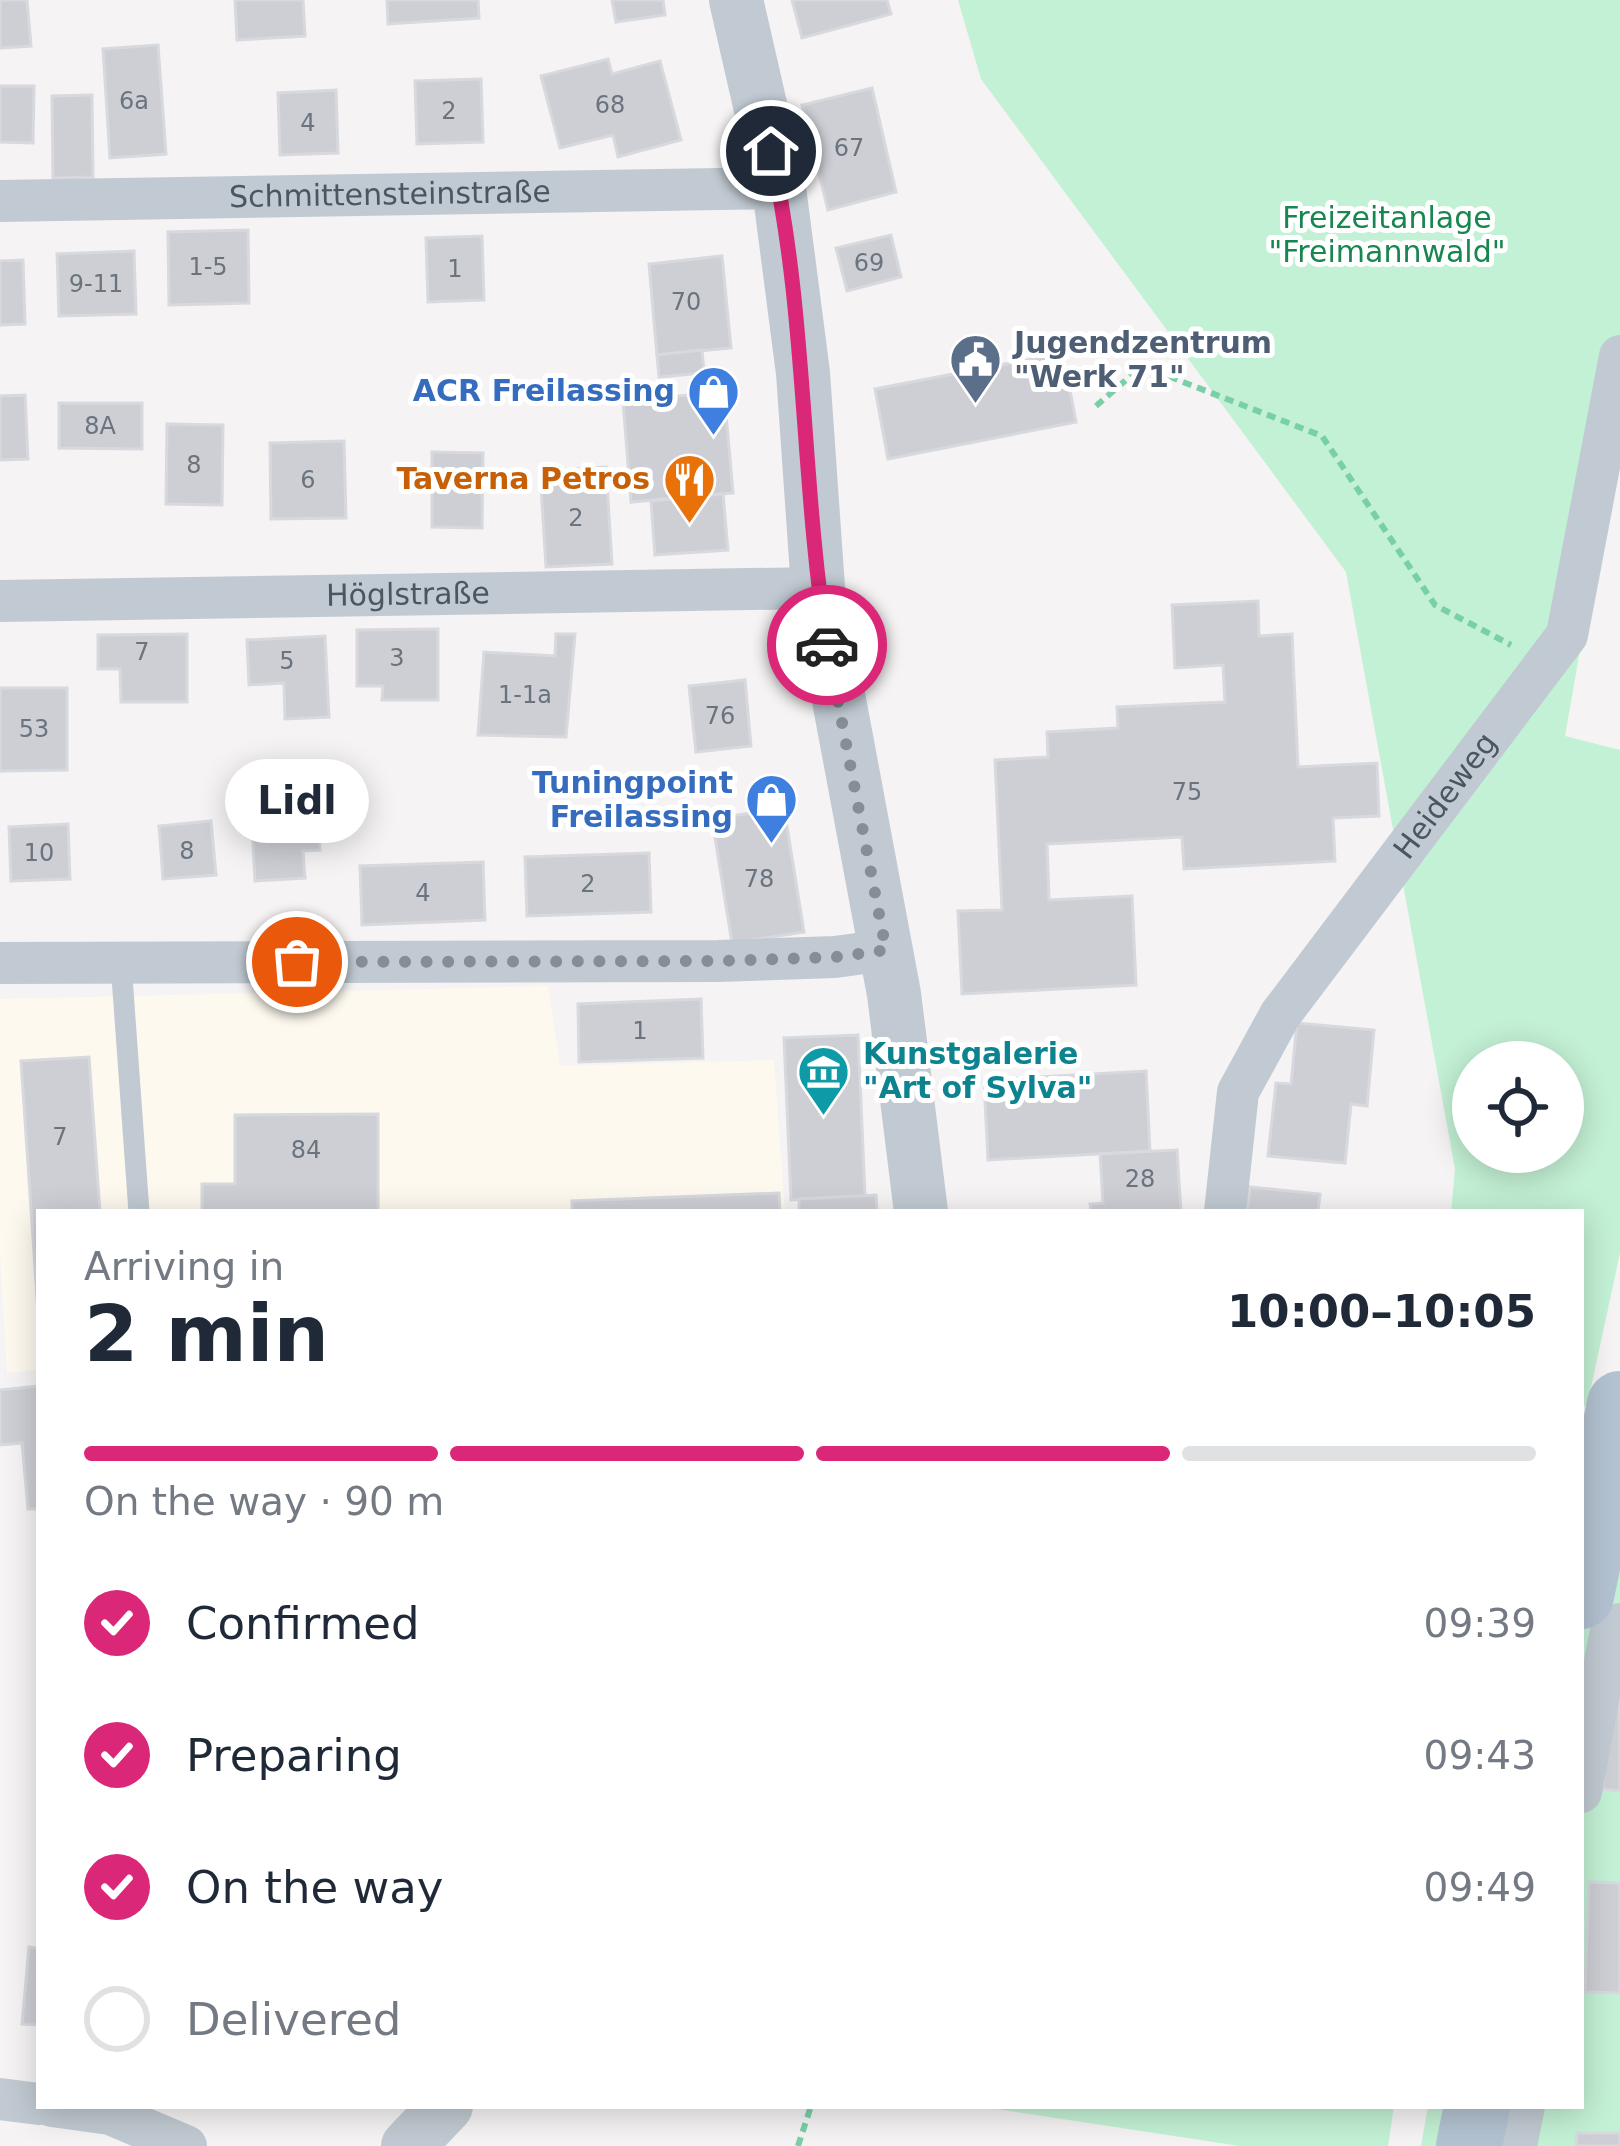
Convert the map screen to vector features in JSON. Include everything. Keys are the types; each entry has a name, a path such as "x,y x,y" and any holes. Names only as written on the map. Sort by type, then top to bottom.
{"main road":[{"path":"1584,1575 1609,1403"},
{"path":"1468,2146 1476,2109"}],"street":[{"path":"736,0 779,188 803,373 818,588 886,950 921,1209"},
{"name":"Schmittensteinstraße","path":"0,201 779,188"},
{"name":"Heideweg","path":"1225,1209 1238,1092 1280,1015 1567,635 1620,356"},
{"name":"Höglstraße","path":"0,601 818,588"},
{"path":"0,963 718,961 836,957 886,950"},
{"path":"1584,1775 1610,1630 1620,1624"},
{"path":"0,2099 36,2104"},
{"path":"408,2146 443,2109"},
{"path":"1516,2146 1523,2109"},
{"path":"110,2110 186,2146"}],"lane":[{"path":"121,963 139,1209"}],"path":[{"path":"1096,406 1142,367 1322,436 1436,605 1546,664"},
{"path":"799,2146 810,2109"}],"shaded area":[{"path":"548,986 560,1066 774,1060 785,1209 36,1209 36,1370 7,1373 0,1254 0,999"}],"green space":[{"name":"Freizeitanlage \"Freimannwald\"","path":"958,0 1620,0 1620,422 1565,736 1620,750 1620,1253 1587,1406 1584,1209 1451,1209 1455,1173 1584,1173 1584,1041 1452,1041 1452,1153 1346,572 981,79"},
{"path":"1584,1553 1620,1571 1620,2146 1421,2146 1427,2109 1584,2109"},
{"path":"997,2109 1394,2109 1388,2146 1240,2146"}],"building":[{"path":"0,0 27,0 31,46 0,48"},
{"path":"235,0 303,0 305,36 237,40"},
{"path":"387,0 478,0 479,18 388,24"},
{"path":"612,0 663,0 665,15 616,22"},
{"path":"792,0 887,0 891,14 802,38"},
{"path":"158,45 166,154 110,158 103,49"},
{"path":"608,59 612,74 660,61 681,140 618,157 613,135 560,148 541,76"},
{"path":"481,79 483,142 417,144 415,81"},
{"path":"0,86 34,86 33,143 0,142"},
{"path":"872,88 896,192 828,210 802,105"},
{"path":"336,90 338,153 280,155 278,93"},
{"path":"92,95 93,177 53,178 52,96"},
{"path":"248,230 249,303 169,305 168,232"},
{"path":"891,235 901,277 847,291 836,248"},
{"path":"482,236 484,300 428,302 426,238"},
{"path":"134,251 136,314 59,316 57,254"},
{"path":"722,256 731,348 657,355 649,264"},
{"path":"23,260 25,324 0,325 0,261"},
{"path":"702,350 704,373 659,377 657,355"},
{"name":"Jugendzentrum \"Werk 71\"","path":"1063,353 1076,422 888,459 875,389"},
{"path":"724,392 733,493 631,502 623,401"},
{"path":"25,395 28,459 0,460 0,396"},
{"path":"59,403 142,403 142,449 59,448"},
{"path":"167,424 223,425 222,505 166,504"},
{"path":"344,441 346,518 271,519 270,443"},
{"path":"432,452 483,453 482,528 432,527"},
{"path":"606,467 612,564 546,567 540,471"},
{"name":"Taverna Petros","path":"723,494 728,550 655,555 651,501"},
{"path":"1258,601 1259,636 1292,634 1298,767 1377,763 1379,816 1333,818 1335,861 1184,869 1182,837 1047,844 1049,900 1132,896 1136,985 962,994 958,911 1002,910 995,760 1048,757 1047,732 1118,728 1117,707 1225,702 1223,665 1175,668 1172,605"},
{"path":"438,629 438,700 382,700 383,686 357,686 357,630"},
{"path":"187,634 187,702 121,702 120,669 98,669 98,635"},
{"path":"556,634 575,634 566,737 478,735 484,652 555,656"},
{"path":"325,636 329,717 285,719 284,683 249,685 247,640"},
{"path":"745,680 751,746 696,752 689,686"},
{"path":"0,688 67,688 67,770 0,771"},
{"path":"317,800 320,850 303,851 305,878 255,881 251,805"},
{"path":"784,808 804,932 732,943 712,819"},
{"path":"211,821 216,875 163,879 159,826"},
{"path":"68,824 70,879 11,881 9,827"},
{"path":"649,853 651,912 527,916 525,857"},
{"path":"483,862 485,920 362,925 360,866"},
{"path":"701,999 703,1058 579,1062 578,1004"},
{"path":"1297,1023 1374,1030 1367,1106 1351,1104 1345,1163 1268,1156 1276,1083 1291,1084"},
{"name":"Kunstgalerie \"Art of Sylva\"","path":"858,1035 865,1196 791,1200 784,1038"},
{"path":"89,1057 100,1209 36,1209 36,1283 21,1061"},
{"path":"1146,1071 1150,1151 988,1160 984,1080"},
{"path":"378,1114 378,1209 202,1209 202,1184 235,1184 235,1115"},
{"path":"1177,1150 1181,1209 1091,1209 1090,1204 1103,1203 1100,1154"},
{"path":"1250,1187 1320,1194 1318,1209 1247,1209"},
{"path":"779,1193 780,1209 572,1209 572,1201"},
{"path":"876,1195 877,1209 799,1209 799,1199"},
{"path":"36,1386 36,1509 28,1509 22,1443 0,1445 0,1390"},
{"path":"1611,1702 1620,1703 1620,1791 1603,1789"},
{"path":"1589,1882 1620,1883 1620,1993 1585,1992"},
{"path":"29,1947 36,1948 36,2025 22,2024"},
{"path":"1577,2133 1620,2133 1620,2146 1576,2146"}],"way so far":[{"path":"297,962 718,961 836,957 886,950 827,645"}],"place":[{"name":"Jugendzentrum \"Werk 71\"","path":"975,406"},
{"name":"ACR Freilassing","path":"714,437"},
{"name":"Taverna Petros","path":"689,525"},
{"name":"Tuningpoint Freilassing","path":"772,846"},
{"name":"Lidl","path":"297,962"},
{"name":"Kunstgalerie \"Art of Sylva\"","path":"824,1117"}],"route":[{"path":"771,151 803,373 818,588 827,645"}]}
